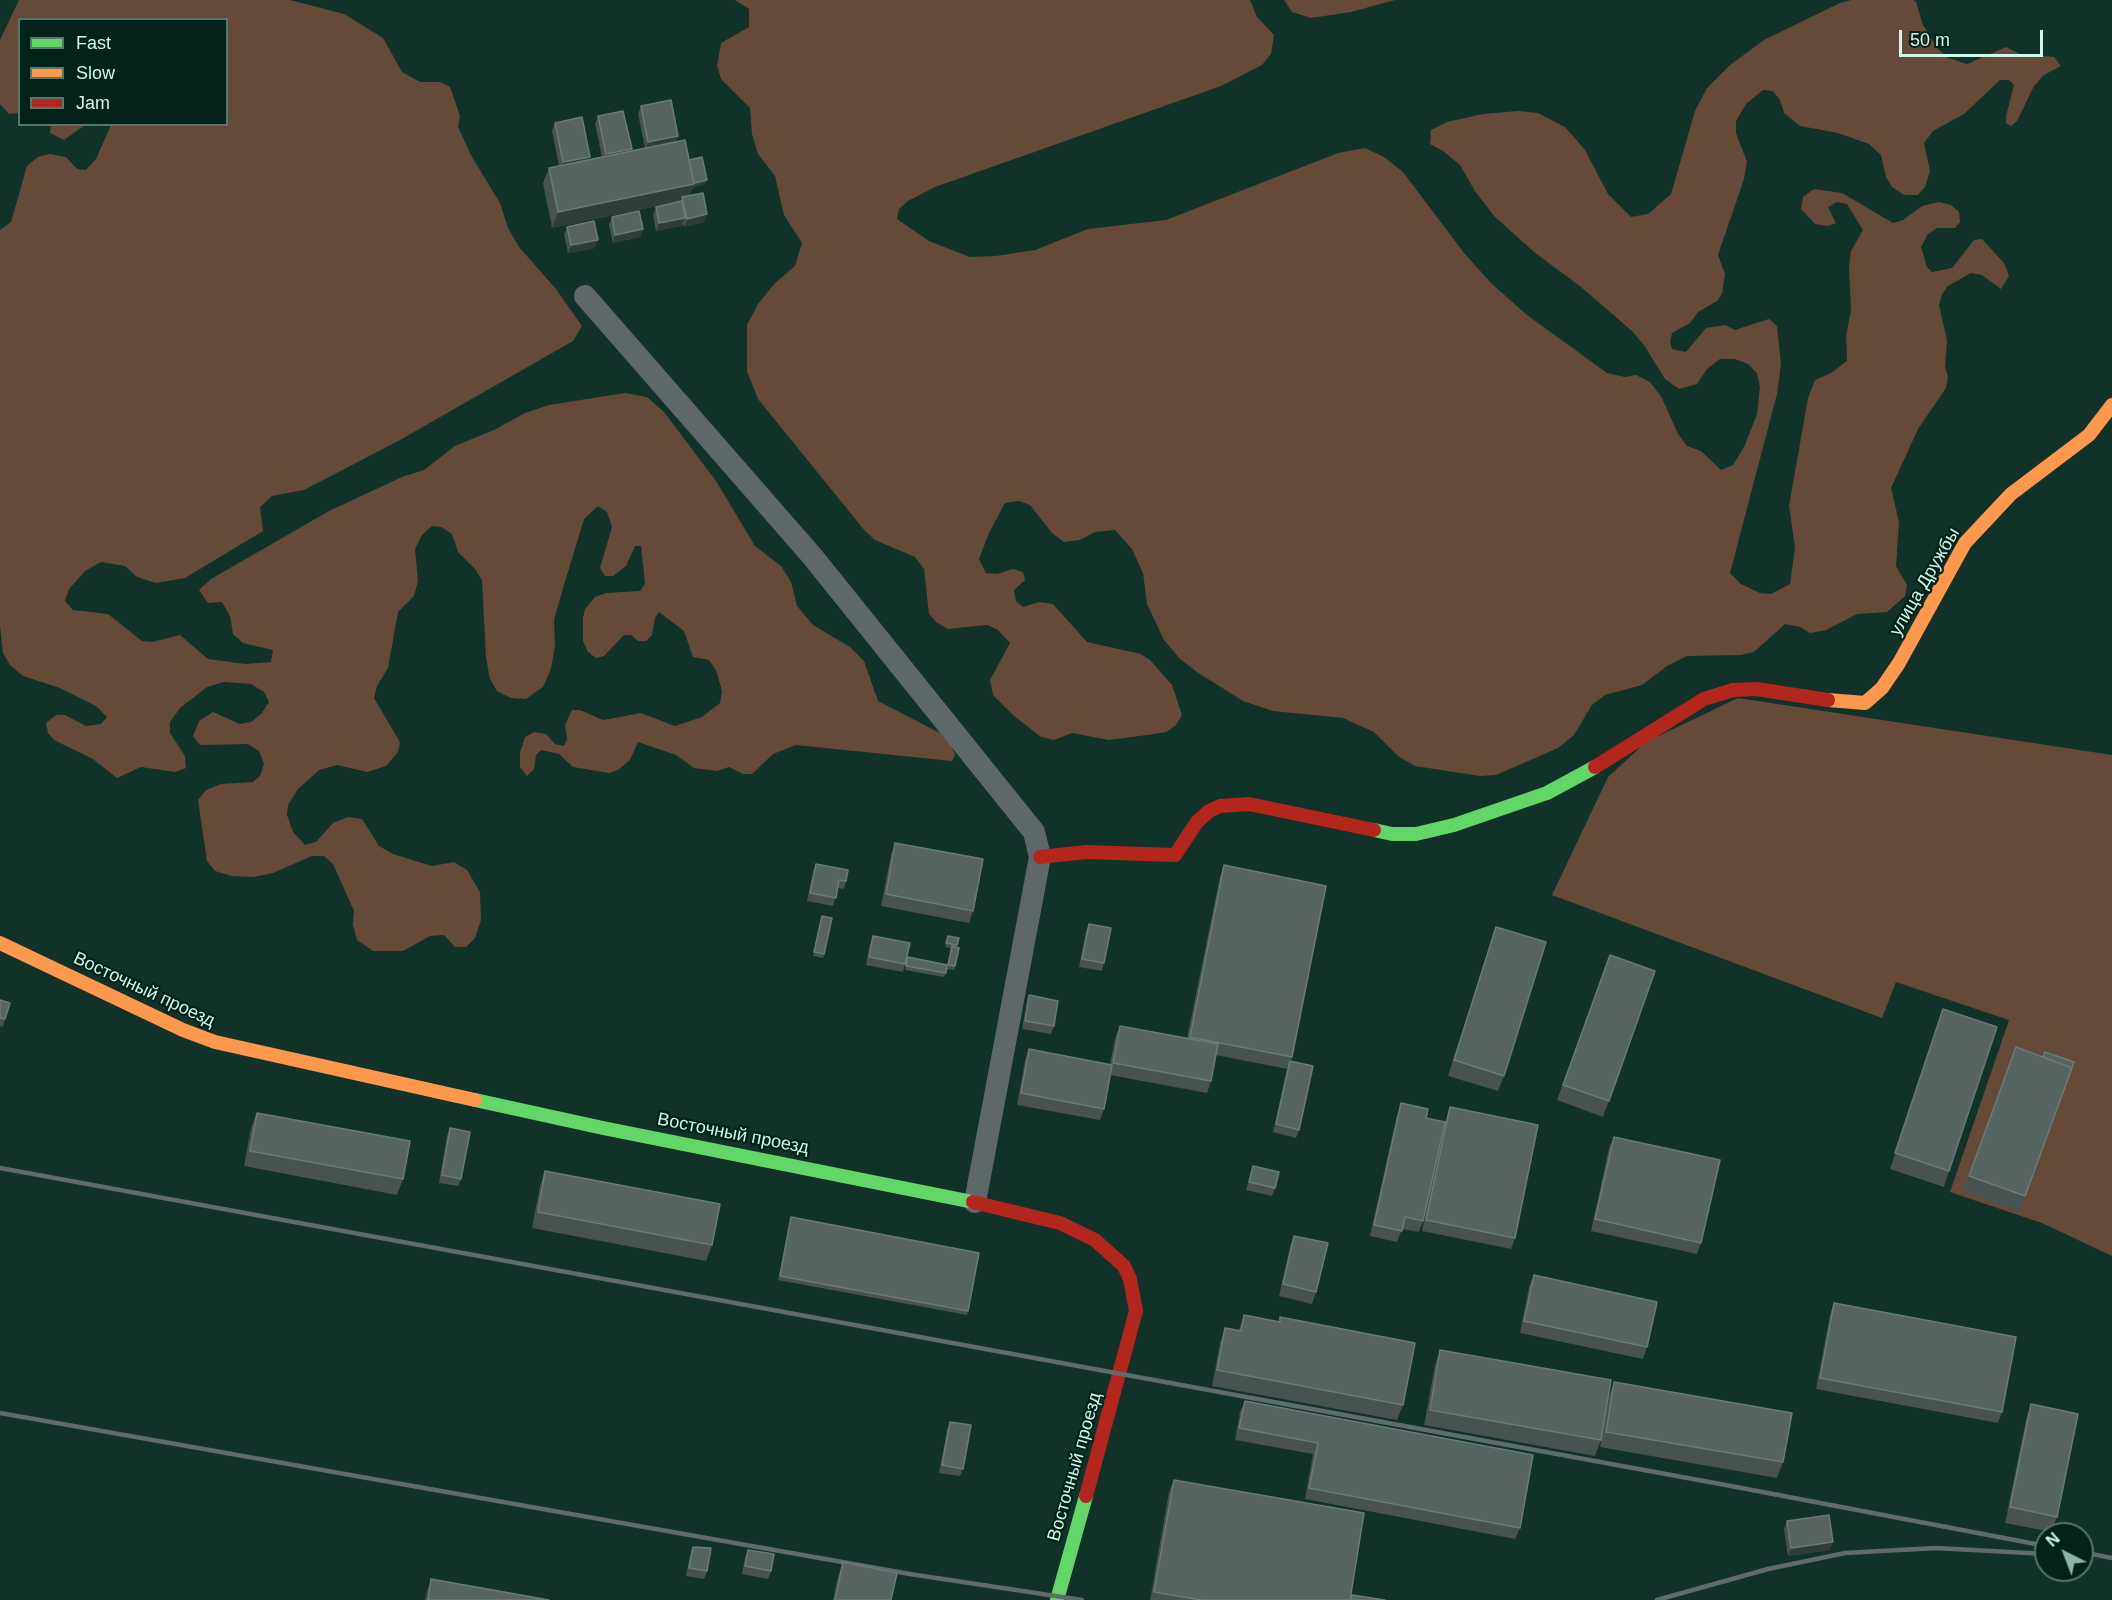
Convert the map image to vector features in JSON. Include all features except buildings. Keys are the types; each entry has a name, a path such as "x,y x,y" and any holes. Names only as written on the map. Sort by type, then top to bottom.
{"street":[{"path":"585,296 812,556 1026,819 1034,832 1040,857 975,1202"},
{"name":"улица Дружбы","path":"1040,857 1086,852 1175,855 1197,822 1209,811 1220,806 1248,804 1392,834 1416,834 1454,825 1547,793 1616,756 1704,699 1733,690 1756,689 1854,704 1865,703 1882,688 1899,663 1965,543 2011,494 2089,435 2103,420 2112,405"},
{"name":"Восточный проезд","path":"0,942 183,1030 215,1042 592,1126 975,1202 1060,1223 1095,1240 1124,1266 1131,1279 1136,1311 1057,1600"}],"shaded area":[{"path":"19,0 290,0 344,14 383,38 402,72 420,82 440,82 450,87 460,116 458,127 472,157 500,203 508,228 519,247 556,289 582,326 573,341 400,440 304,490 272,496 260,507 263,531 185,578 156,583 137,577 125,566 101,562 85,571 69,589 65,601 73,610 108,614 142,641 152,642 180,635 208,659 246,664 271,662 273,650 243,643 233,634 230,616 222,602 208,603 199,590 211,579 329,511 402,477 424,470 455,446 494,430 525,413 549,405 625,393 647,397 664,412 716,481 755,546 781,566 791,582 797,606 813,625 850,647 864,661 878,701 940,733 950,741 955,755 952,761 796,745 773,754 752,774 743,774 729,767 717,771 694,768 676,755 638,742 630,760 618,770 609,773 573,767 559,754 541,750 536,755 534,769 527,776 520,767 520,753 525,737 534,732 546,734 555,744 564,746 567,739 565,725 572,710 580,710 603,720 641,713 675,726 702,717 720,703 722,691 716,670 709,660 693,657 684,631 659,612 655,618 652,635 646,641 638,641 631,635 624,635 604,656 596,658 588,652 583,641 583,618 585,609 595,597 606,593 640,591 645,584 641,546 635,546 626,566 613,576 605,576 600,568 612,527 607,512 598,506 584,519 554,620 555,645 551,669 543,687 526,699 511,698 497,691 490,679 486,658 482,580 475,569 458,552 452,534 441,527 432,526 422,535 415,549 418,581 414,596 398,612 388,668 377,686 374,698 400,742 398,752 386,766 367,772 337,765 319,770 298,789 288,805 287,815 293,832 305,845 316,842 333,823 348,817 362,819 379,846 393,854 432,866 454,862 467,870 480,892 481,920 475,938 466,947 455,947 444,935 430,936 403,951 373,951 357,940 353,925 354,911 333,864 324,856 312,856 273,873 253,877 232,876 215,871 207,861 198,800 206,790 221,784 253,782 260,776 264,764 259,751 248,744 200,745 193,736 199,721 213,712 240,724 251,722 261,714 269,702 264,692 251,684 224,682 207,687 180,708 170,722 170,733 185,756 186,768 175,772 141,767 117,778 93,759 54,740 48,733 46,723 56,715 65,715 86,726 101,724 107,717 96,706 60,688 23,676 10,665 3,653 0,626 0,230 11,222 27,166 38,157 50,154 66,157 77,169 86,170 96,159 111,126 228,126 228,18 18,18 18,113 9,114 0,104 0,40"},
{"path":"735,0 1250,0 1257,17 1274,35 1271,54 1262,65 1221,86 935,187 908,201 899,209 897,219 929,241 970,257 996,256 1035,250 1088,229 1166,220 1338,153 1365,148 1384,157 1403,172 1464,253 1492,284 1527,315 1607,373 1625,377 1636,375 1650,382 1662,398 1678,434 1687,446 1701,451 1721,470 1733,465 1744,447 1757,414 1760,388 1757,373 1748,364 1735,359 1720,359 1707,369 1697,384 1679,389 1665,379 1644,345 1632,331 1581,287 1534,252 1494,216 1475,191 1460,165 1430,144 1431,130 1447,122 1483,114 1518,111 1538,113 1565,127 1585,150 1608,194 1631,217 1648,214 1671,194 1695,111 1707,88 1730,65 1764,40 1840,3 1851,0 1913,0 1916,2 1923,25 1938,49 1948,58 1967,64 2006,47 2020,54 2054,57 2061,66 2044,75 2034,86 2017,121 2011,126 2006,123 2006,116 2014,85 2009,80 2000,80 1964,114 1933,131 1924,143 1930,171 1925,187 1918,195 1904,195 1892,187 1886,177 1881,155 1869,144 1838,133 1800,126 1784,113 1780,100 1773,91 1763,90 1746,104 1736,121 1736,133 1747,162 1744,179 1718,255 1725,274 1722,294 1717,301 1698,312 1690,323 1672,333 1670,342 1672,349 1686,352 1706,328 1725,325 1735,330 1769,319 1777,326 1781,364 1777,394 1730,573 1741,584 1760,593 1771,594 1790,584 1795,547 1789,506 1808,398 1815,380 1831,373 1847,361 1846,336 1851,310 1849,268 1851,251 1863,230 1847,204 1837,202 1828,207 1836,223 1828,226 1815,224 1801,209 1803,197 1814,189 1842,193 1893,223 1903,220 1922,206 1939,202 1951,205 1959,212 1960,222 1955,228 1937,228 1928,234 1921,247 1927,267 1932,272 1952,268 1974,240 1982,239 2004,263 2009,276 2001,289 1982,275 1971,273 1948,286 1942,294 1939,305 1947,340 1946,388 1918,429 1891,488 1899,522 1896,566 1907,585 1905,596 1887,612 1857,614 1826,630 1810,633 1800,627 1785,624 1754,652 1740,655 1687,656 1667,666 1642,685 1605,695 1592,705 1574,735 1558,748 1496,775 1480,776 1415,766 1398,756 1374,732 1343,718 1273,711 1243,701 1180,659 1164,640 1147,604 1143,573 1132,549 1115,530 1095,532 1080,540 1064,542 1052,533 1030,505 1019,501 1005,503 989,533 979,559 986,573 997,574 1013,569 1023,572 1025,580 1014,590 1016,601 1023,607 1039,602 1053,604 1087,642 1141,654 1150,660 1172,685 1182,715 1176,725 1166,732 1109,740 1072,733 1054,740 1041,737 1014,716 993,695 990,680 1010,643 998,630 987,625 948,629 936,622 929,614 924,569 915,557 875,540 865,531 758,399 747,371 747,325 758,304 775,283 795,266 802,243 784,215 775,176 758,154 752,134 750,108 721,79 717,66 721,43 749,27 749,9"},
{"path":"1284,0 1395,0 1351,12 1311,18 1292,12"},
{"path":"51,126 84,126 64,140 50,133"},
{"path":"1738,698 2112,755 2112,1256 2042,1223 1950,1192 2009,1020 1896,982 1882,1018 1552,895 1608,777 1646,742"}],"railway":[{"path":"0,1168 2034,1544"},
{"path":"0,1413 910,1574 1082,1600"},
{"path":"1657,1600 1768,1569 1845,1553 1936,1548 2034,1553"},
{"path":"2094,1554 2112,1558"}],"traffic: fast":[{"path":"1374,830 1392,834 1416,834 1454,825 1547,793 1595,767"},
{"path":"475,1100 973,1202"},
{"path":"1057,1600 1086,1496"}],"traffic: slow":[{"path":"1828,700 1865,703 1882,688 1899,663 1965,543 2011,494 2089,435 2112,405"},
{"path":"0,943 183,1030 215,1042 475,1100"}],"traffic: jam":[{"path":"1595,767 1704,699 1733,690 1756,689 1828,700"},
{"path":"1040,857 1086,852 1175,855 1197,822 1209,811 1220,806 1249,804 1374,830"},
{"path":"973,1202 1060,1223 1095,1240 1124,1266 1130,1279 1136,1311 1086,1496"}]}
